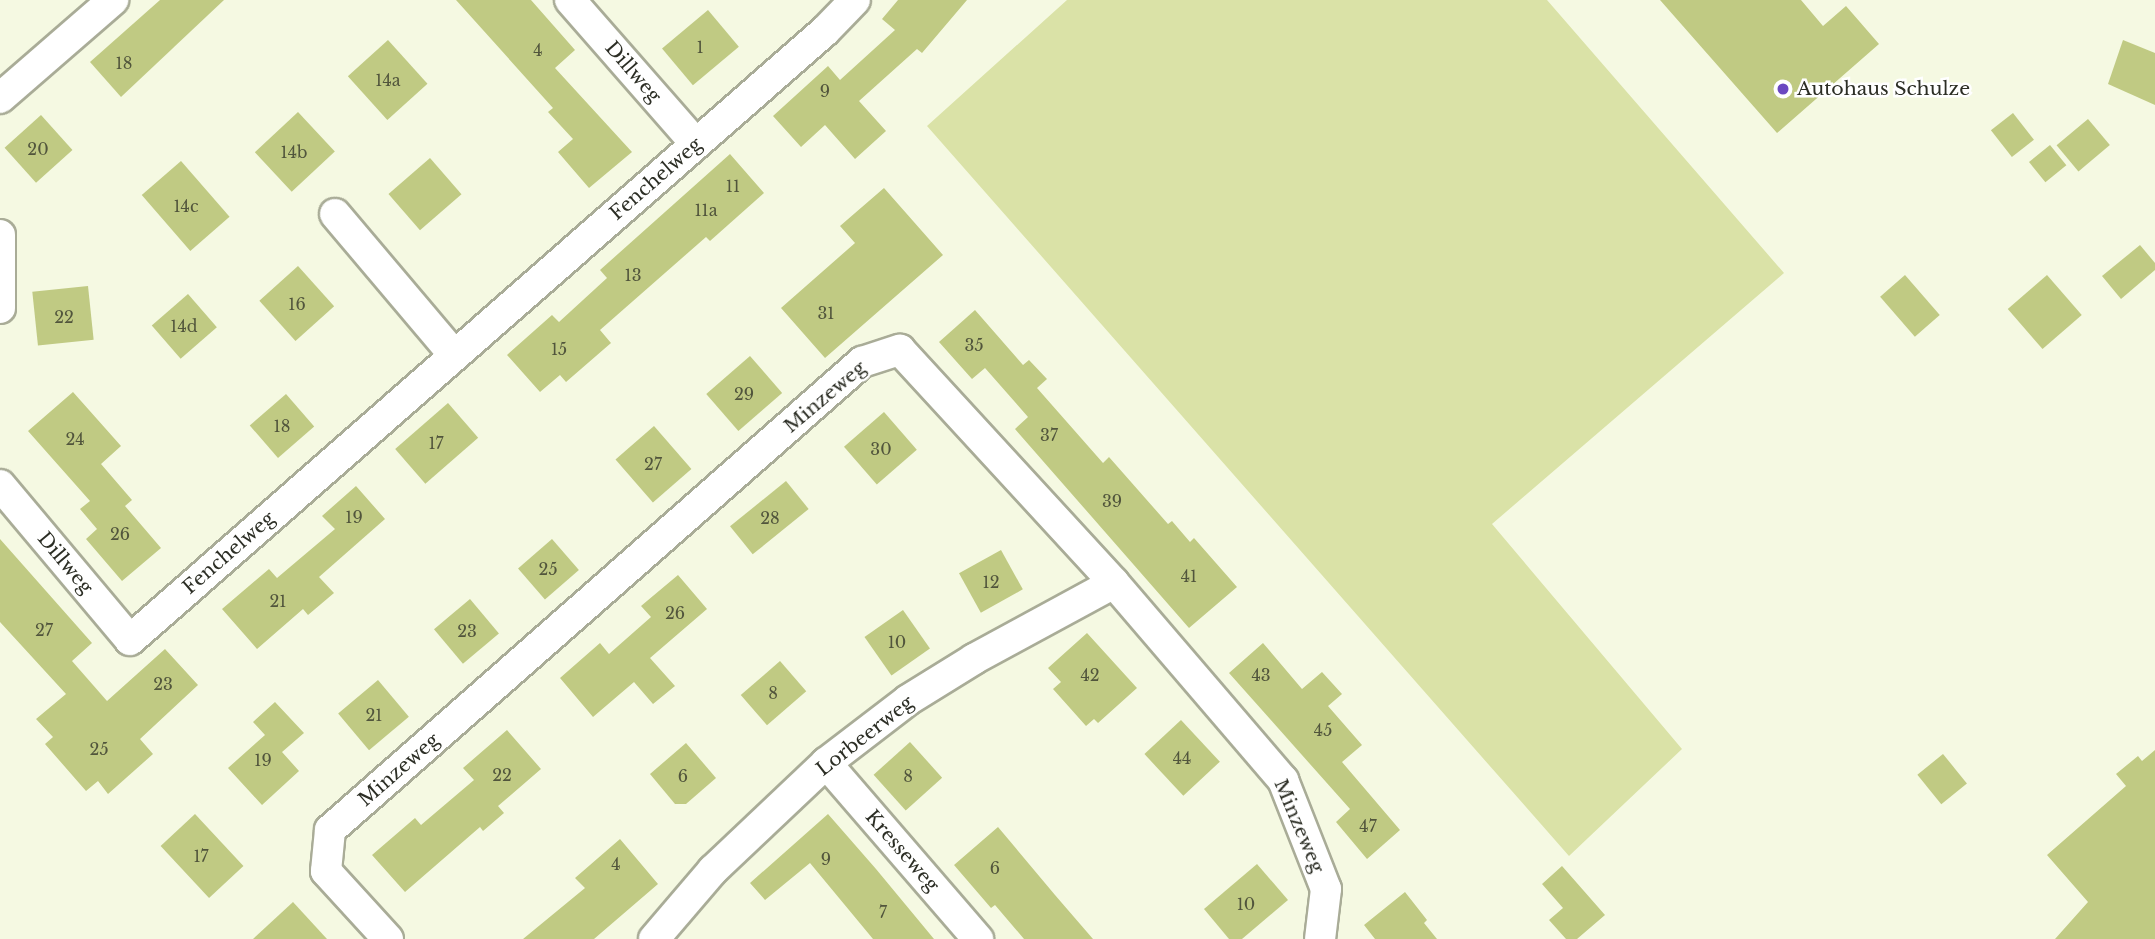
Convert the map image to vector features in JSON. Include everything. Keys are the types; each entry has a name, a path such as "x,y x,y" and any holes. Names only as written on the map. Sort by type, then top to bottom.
{"street":[{"path":"0,98 113,0"},
{"name":"Dillweg","path":"570,0 696,144"},
{"name":"Fenchelweg","path":"130,640 825,31 855,0"},
{"path":"335,214 454,355"},
{"path":"0,235 0,308"},
{"name":"Minzeweg","path":"388,939 326,871 331,830 862,362 900,350 1114,583 1283,780 1326,889 1320,939"},
{"name":"Dillweg","path":"0,485 130,640"},
{"name":"Lorbeerweg","path":"654,939 713,870 826,764 908,700 974,659 1114,583"},
{"name":"Kresseweg","path":"826,764 978,939"}],"green space":[{"path":"1067,0 1547,0 1784,273 1492,524 1682,749 1569,856 927,126"}],"building":[{"path":"160,0 224,0 121,97 90,62"},
{"path":"456,0 531,0 575,50 555,68 632,152 589,188 558,152 573,139 548,112 553,108"},
{"path":"898,0 967,0 922,53 917,49 859,101 886,131 855,159 825,125 801,147 773,116 828,66 840,80 895,30 882,19"},
{"name":"Autohaus Schulze","path":"1660,0 1801,0 1823,26 1846,6 1879,44 1777,133"},
{"path":"708,10 739,47 693,85 662,49"},
{"path":"388,40 427,84 387,120 348,76"},
{"path":"2123,40 2155,53 2155,105 2108,84"},
{"path":"298,112 335,151 292,192 255,152"},
{"path":"2013,113 2034,140 2012,157 1991,130"},
{"path":"41,115 72,150 36,183 5,148"},
{"path":"2088,119 2110,145 2078,171 2057,145"},
{"path":"2050,145 2066,165 2045,182 2029,162"},
{"path":"730,154 764,193 710,241 706,237 600,330 611,343 566,382 560,375 540,392 507,355 552,315 559,322 607,278 600,270"},
{"path":"430,158 461,194 420,230 388,194"},
{"path":"181,161 230,217 190,251 142,195"},
{"path":"884,188 943,255 825,358 781,308 855,243 840,226"},
{"path":"2140,245 2155,263 2155,270 2121,299 2102,276"},
{"path":"298,266 334,306 295,341 259,301"},
{"path":"1905,275 1940,315 1915,337 1880,297"},
{"path":"2047,275 2082,315 2043,349 2008,309"},
{"path":"88,286 94,340 38,346 32,292"},
{"path":"188,294 217,327 181,359 152,325"},
{"path":"975,310 1023,365 1029,360 1047,379 1037,388 1103,463 1109,457 1168,524 1172,521 1190,542 1194,538 1237,587 1189,628 1015,429 1028,417 985,368 972,379 939,342"},
{"path":"750,356 782,393 738,431 706,394"},
{"path":"73,392 121,446 101,464 132,500 125,506 161,548 122,581 86,539 97,529 80,509 90,501 28,431"},
{"path":"286,394 314,426 278,458 250,425"},
{"path":"448,403 478,438 425,484 395,449"},
{"path":"884,412 917,450 877,485 844,447"},
{"path":"654,426 691,469 653,502 616,459"},
{"path":"786,481 809,509 753,554 730,526"},
{"path":"356,486 385,519 319,577 334,593 308,615 303,609 257,649 222,609 269,569 277,578 335,529 322,516"},
{"path":"0,539 92,643 72,661 107,701 165,649 198,685 140,739 153,754 108,794 98,781 86,791 45,744 53,737 36,719 66,694 0,622"},
{"path":"552,539 579,570 545,599 518,569"},
{"path":"1001,550 1023,589 981,613 959,573"},
{"path":"678,575 707,609 650,658 675,686 653,704 634,682 593,717 560,678 600,643 609,654 651,617 641,606"},
{"path":"470,599 499,633 463,664 434,629"},
{"path":"903,610 930,649 891,675 864,637"},
{"path":"1087,633 1137,688 1098,723 1094,719 1086,726 1053,689 1061,682 1048,668"},
{"path":"1263,643 1302,689 1322,672 1342,694 1328,706 1362,745 1342,762 1400,830 1367,859 1336,822 1350,809 1229,673"},
{"path":"780,661 806,691 767,725 741,695"},
{"path":"378,680 409,717 369,750 338,713"},
{"path":"275,702 304,733 282,752 299,771 262,805 228,768 265,735 253,722"},
{"path":"1181,720 1220,762 1183,796 1144,754"},
{"path":"507,730 541,769 498,806 504,813 483,831 480,827 405,892 372,855 415,818 421,825 474,780 463,768"},
{"path":"910,742 942,778 906,810 874,775"},
{"path":"686,743 716,778 686,804 675,804 650,774"},
{"path":"2155,750 2155,939 2055,939 2088,902 2047,855 2126,786 2116,774 2138,756 2142,761"},
{"path":"1943,754 1967,784 1941,804 1917,775"},
{"path":"195,814 243,866 209,898 161,846"},
{"path":"828,814 934,939 873,939 810,863 765,900 750,883"},
{"path":"998,827 1093,939 1024,939 995,905 991,908 954,865"},
{"path":"620,839 658,884 594,939 523,939 585,888 575,878"},
{"path":"1257,864 1288,900 1242,939 1229,939 1204,909"},
{"path":"1562,866 1605,915 1577,939 1566,939 1549,920 1563,908 1542,884"},
{"path":"1405,892 1427,920 1424,923 1437,939 1375,939 1364,925"},
{"path":"293,902 327,939 253,939"}],"place":[{"name":"Autohaus Schulze","path":"1783,89"}]}
